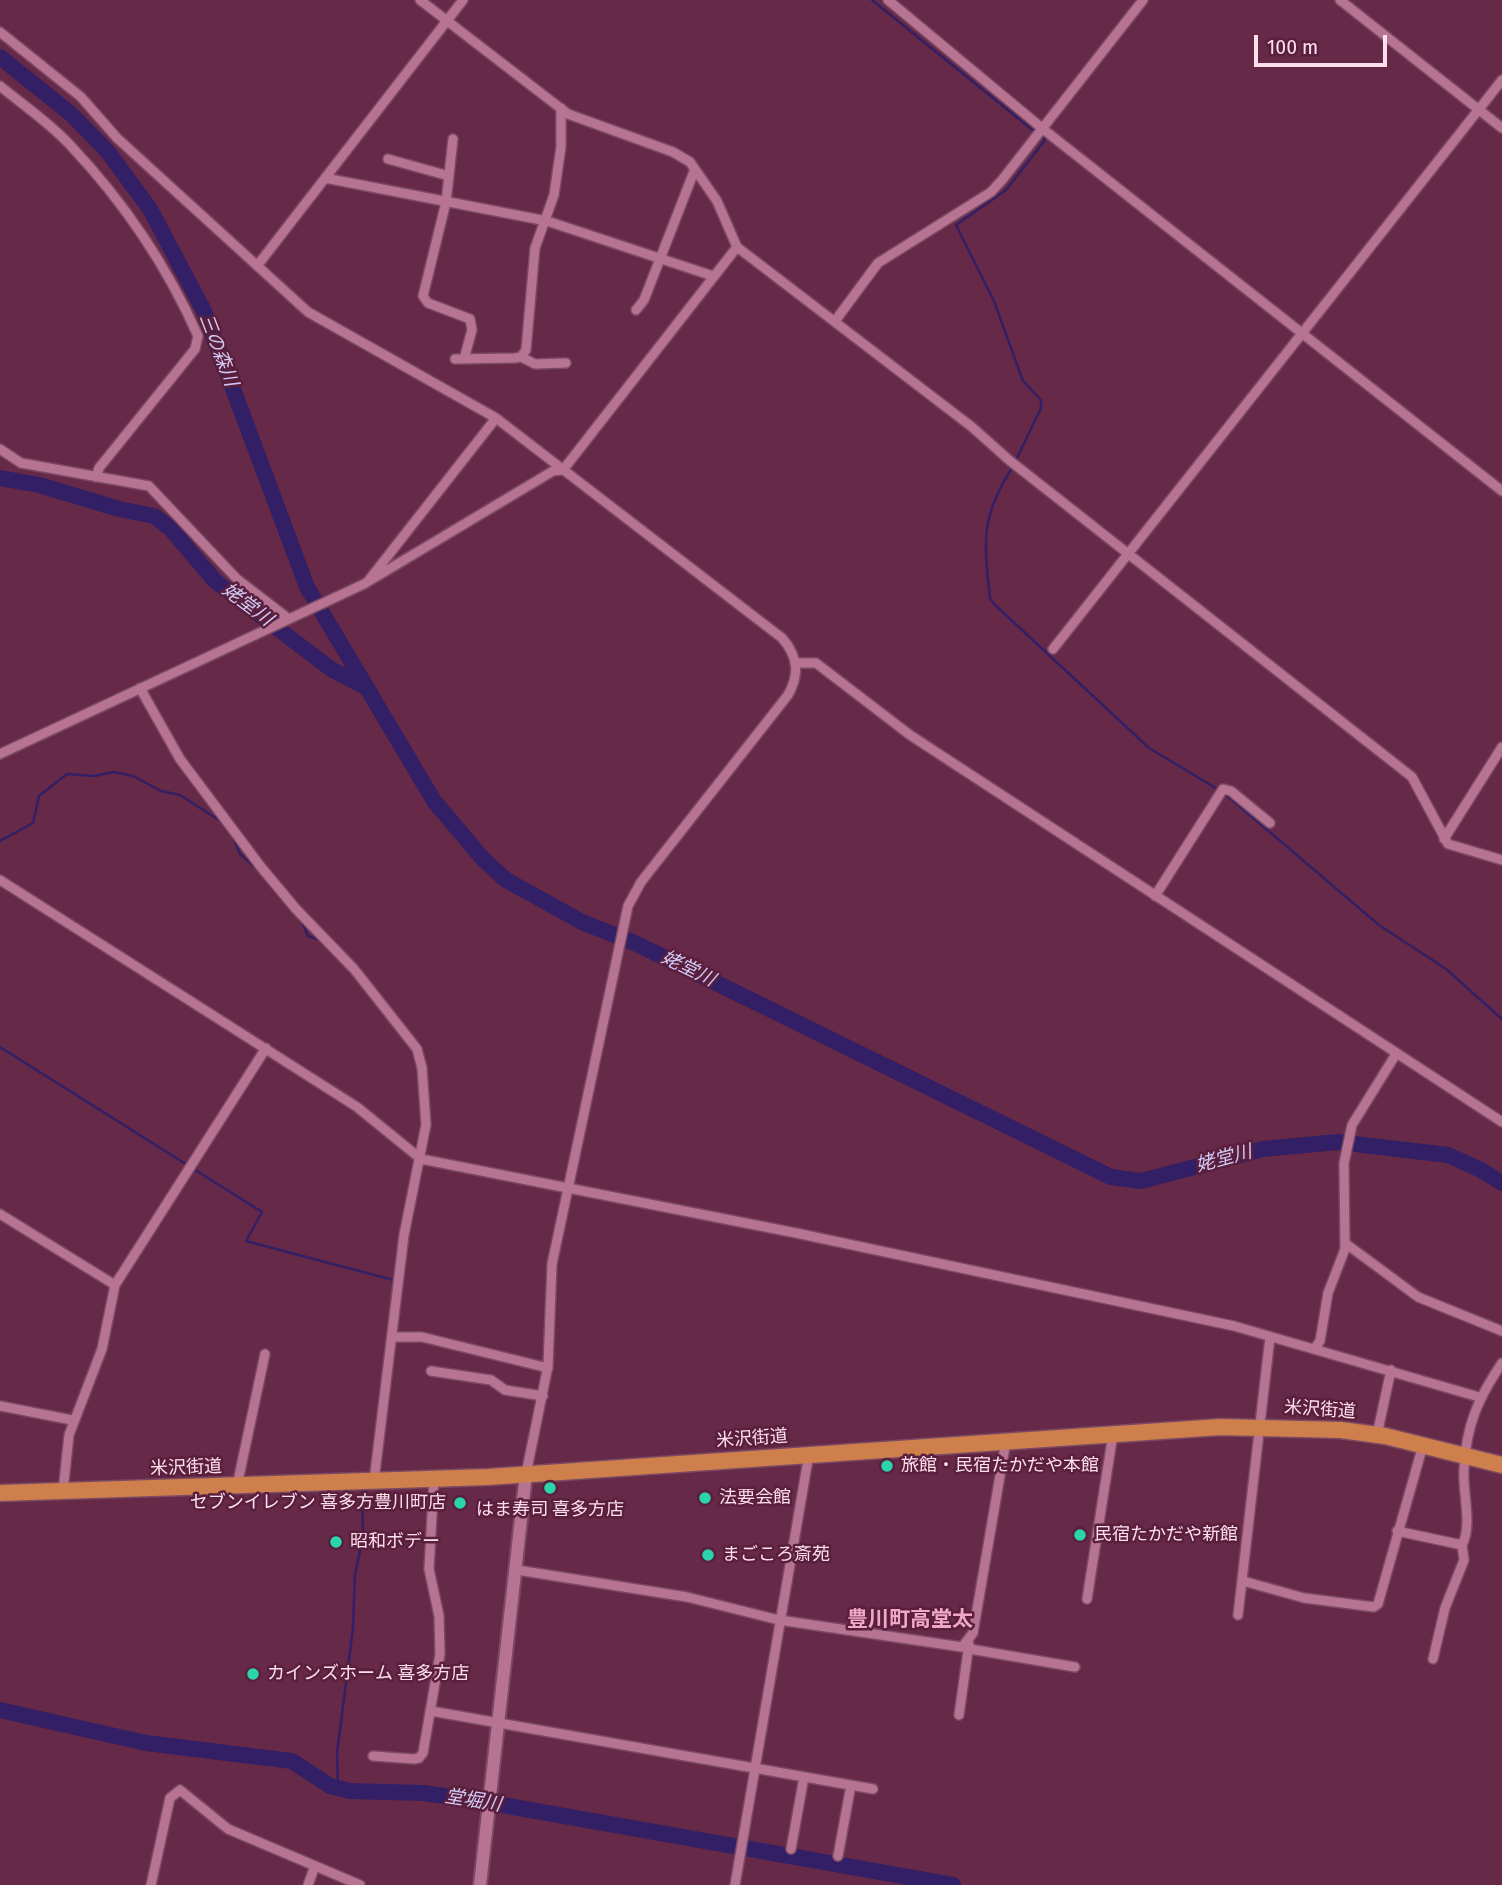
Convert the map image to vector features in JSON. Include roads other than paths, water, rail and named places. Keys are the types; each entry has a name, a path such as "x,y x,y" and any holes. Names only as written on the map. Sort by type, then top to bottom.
{"highway":[{"name":"米沢街道","path":"0,1493 434,1479 1260,1426 1301,1426 1377,1435 1502,1465"}],"street":[{"path":"420,0 561,108 673,152 695,169 718,201 737,247 835,321 1412,777 1444,839 1460,849 1502,860"},
{"path":"257,266 463,0"},
{"path":"888,0 1043,129 1502,491"},
{"path":"835,321 878,263 991,192 1143,0"},
{"path":"1340,0 1502,128"},
{"path":"0,32 81,97 117,138 308,312 496,418 782,638 796,663 794,684 788,695 634,892 625,917 551,1276 548,1368 526,1474 501,1723 480,1885"},
{"path":"1053,649 1502,80"},
{"path":"0,86 69,143 124,208 172,284 198,336 195,349 99,468 96,477"},
{"path":"521,357 527,347 531,320 535,248 547,221 554,195 561,147 561,108"},
{"path":"453,139 446,202 423,296 428,303 470,319 472,330 460,359 521,357 535,364 566,363"},
{"path":"388,159 449,176"},
{"path":"636,310 644,300 695,169"},
{"path":"325,178 547,221 713,276"},
{"path":"0,754 368,582 554,471 563,470 737,247"},
{"path":"368,582 372,573 496,418"},
{"path":"0,449 21,463 149,486 237,579 287,620"},
{"path":"796,663 816,663 910,735 1502,1122"},
{"path":"140,688 180,759 261,867 413,1040 422,1068 427,1116 421,1159 404,1235 374,1481"},
{"path":"1444,839 1502,747"},
{"path":"1155,896 1223,789 1231,791 1270,823"},
{"path":"0,880 357,1107 421,1159 1027,1282 1270,1337 1479,1397"},
{"path":"63,1491 69,1434 102,1349 115,1285 266,1048"},
{"path":"1314,1349 1320,1341 1328,1293 1345,1243 1345,1157 1352,1125 1396,1054"},
{"path":"0,1214 115,1285"},
{"path":"1345,1243 1418,1297 1502,1331"},
{"path":"393,1337 422,1337 548,1368"},
{"path":"1238,1615 1270,1337"},
{"path":"237,1486 265,1353"},
{"path":"1433,1659 1445,1608 1464,1560 1462,1545 1465,1533 1465,1455 1479,1397 1502,1363"},
{"path":"1377,1435 1391,1370"},
{"path":"431,1371 491,1380 505,1390 543,1396"},
{"path":"0,1406 72,1420"},
{"path":"1087,1598 1113,1434"},
{"path":"959,1715 1006,1441"},
{"path":"1243,1581 1304,1598 1374,1607 1378,1604 1423,1445"},
{"path":"736,1885 809,1454"},
{"path":"373,1756 419,1758 430,1712 440,1654 439,1616 429,1569 434,1479"},
{"path":"1397,1531 1462,1545"},
{"path":"517,1570 687,1597 779,1620 954,1648 969,1645 1075,1667"},
{"path":"430,1712 873,1789"},
{"path":"791,1849 804,1777"},
{"path":"838,1856 850,1785"},
{"path":"151,1885 170,1798 180,1790 228,1829 360,1885"},
{"path":"308,1885 315,1866"}],"waterway":[{"path":"872,0 1035,132"},
{"name":"姥堂川","path":"0,57 71,114 108,152 150,209 204,311 307,587 434,801 483,859 506,880 582,922 637,944 1111,1177 1141,1181 1263,1149 1338,1142 1448,1155 1502,1183"},
{"path":"1015,462 1041,408 1041,400 1023,381 994,301 956,225 1006,190 1045,140 1043,138"},
{"path":"1012,468 989,516 986,561 990,598 1149,748 1219,790"},
{"name":"姥堂川","path":"0,478 39,485 119,509 154,516 170,528 215,581 331,669 367,688"},
{"path":"0,841 33,823 39,796 67,774 94,776 114,772 133,776 161,791 180,795 222,822"},
{"path":"1225,794 1379,925 1446,969 1502,1019"},
{"path":"231,832 240,854 256,868"},
{"path":"301,920 308,936 322,941"},
{"path":"0,1047 262,1212 246,1241 397,1281"},
{"path":"418,1072 422,1114"},
{"path":"415,1151 420,1134"},
{"path":"338,1788 337,1753 353,1628 355,1574 363,1537 362,1486"},
{"name":"堂堀川","path":"0,1710 146,1743 292,1761 330,1786 350,1791 423,1793 474,1800 953,1885"}],"place":[{"name":"旅館・民宿たかだや本館","path":"887,1466"},
{"name":"はま寿司 喜多方店","path":"550,1488"},
{"name":"法要会館","path":"705,1498"},
{"name":"セブンイレブン 喜多方豊川町店","path":"460,1503"},
{"name":"民宿たかだや新館","path":"1080,1535"},
{"name":"昭和ボデー","path":"336,1542"},
{"name":"まごころ斎苑","path":"708,1555"},
{"name":"カインズホーム 喜多方店","path":"253,1674"}],"district":[{"name":"豊川町高堂太","path":"910,1620"}],"water label":[{"name":"三の森川","path":"218,350"}]}
